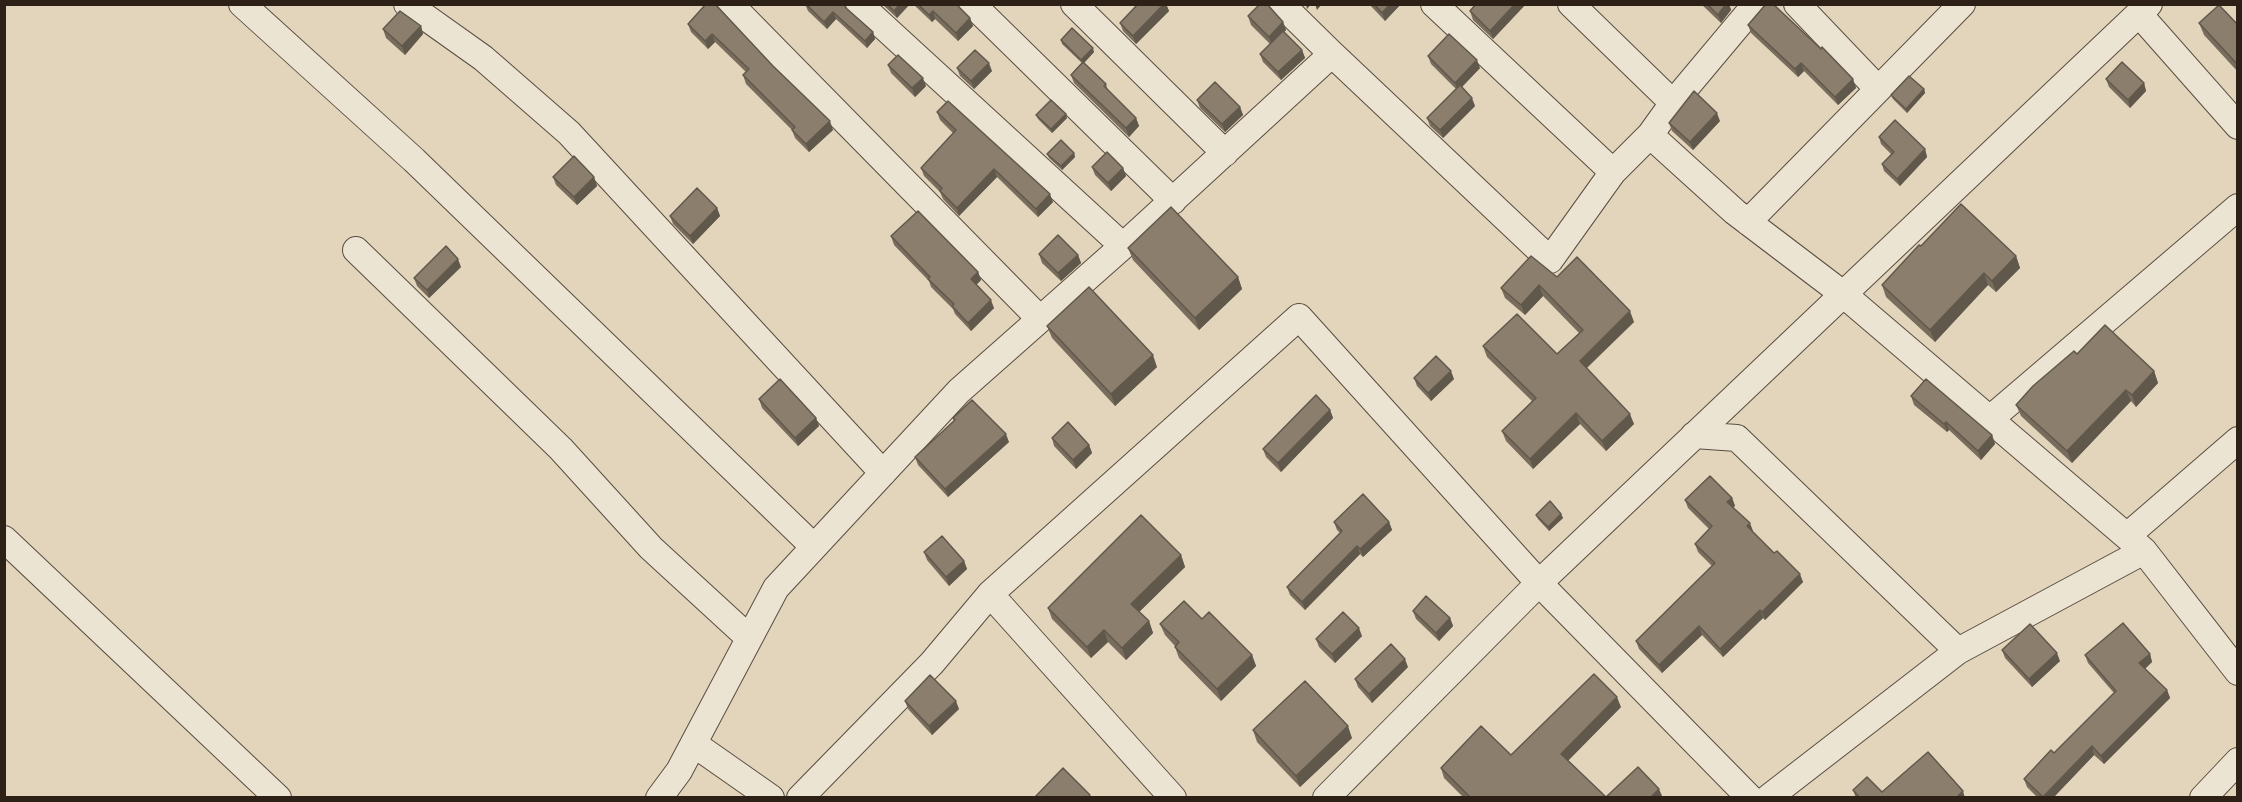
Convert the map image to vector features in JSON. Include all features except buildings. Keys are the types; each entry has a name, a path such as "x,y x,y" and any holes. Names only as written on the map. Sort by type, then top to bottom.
{"street":[{"path":"242,4 414,160 814,547"},
{"path":"407,4 483,58 568,133 883,473"},
{"path":"730,4 1040,319"},
{"path":"859,4 1123,246"},
{"path":"972,4 1173,201"},
{"path":"1074,4 1225,153"},
{"path":"1281,4 1550,260 1613,172 1650,135 1673,103 1756,4"},
{"path":"1434,4 1613,172"},
{"path":"1571,4 1673,103"},
{"path":"1797,4 1878,89"},
{"path":"1748,222 1962,4"},
{"path":"1326,798 1539,583 2144,9 2238,126"},
{"path":"660,798 694,744 776,588 959,392 1173,201 1332,54"},
{"path":"1650,135 1748,222 1844,294 2135,544 2238,672"},
{"path":"1990,419 2238,207"},
{"path":"356,250 561,450 651,548 749,638"},
{"path":"800,798 932,663 990,594 1299,317 1539,583 1750,798"},
{"path":"1694,435 1737,438 1958,651"},
{"path":"1768,798 1958,651 2135,544 2238,440"},
{"path":"4,539 278,798"},
{"path":"990,594 1173,798"},
{"path":"694,744 771,798"},
{"path":"2203,798 2238,761"}]}
